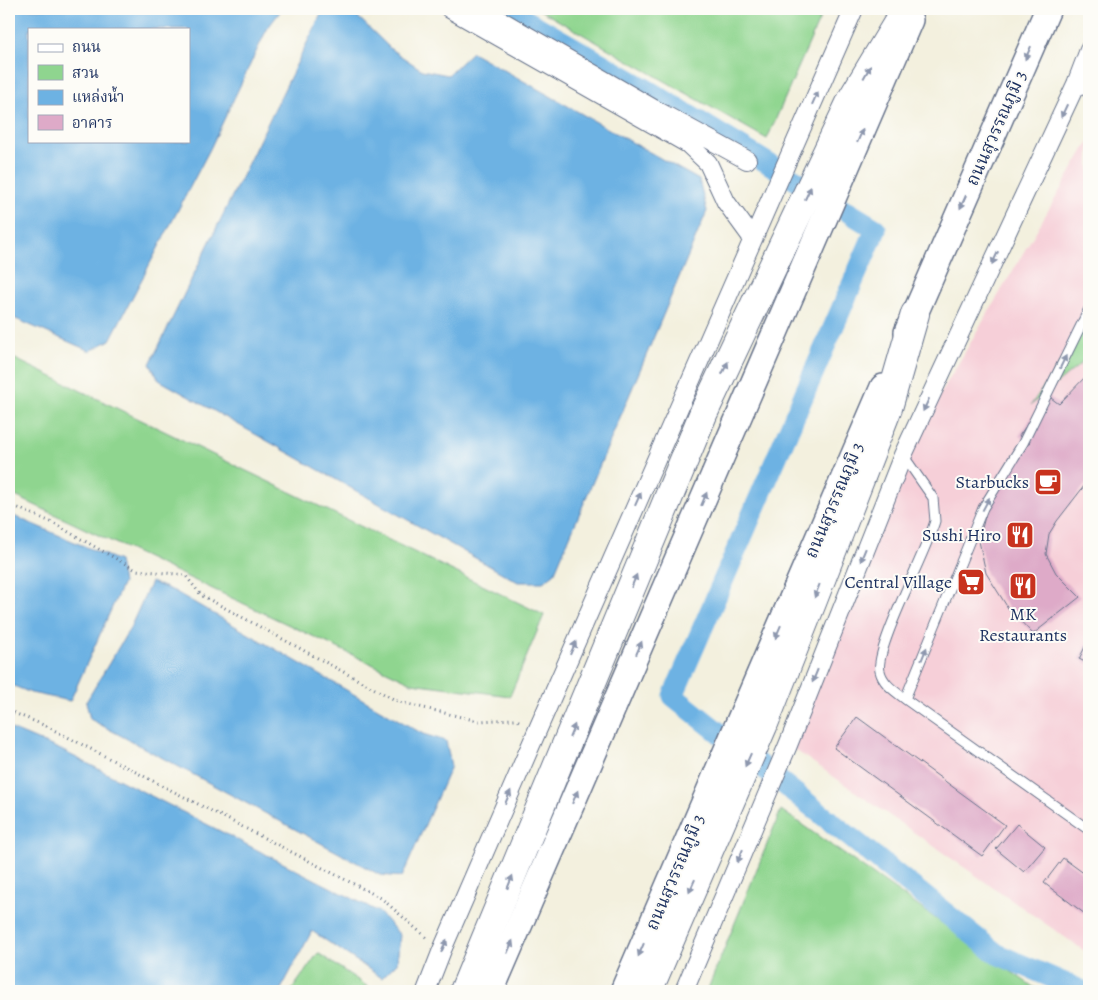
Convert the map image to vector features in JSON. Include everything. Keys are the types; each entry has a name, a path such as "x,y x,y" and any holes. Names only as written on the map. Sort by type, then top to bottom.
{"highway":[{"path":"464,991 704,412 794,224 832,172 853,97 906,9"},
{"path":"648,991 674,927 724,785 888,408 914,314"}],"main road":[{"path":"491,991 815,241 832,172 914,9"},
{"name":"ถนนสุวรรณภูมิ 3","path":"914,314 1048,9"},
{"name":"ถนนสุวรรณภูมิ 3","path":"623,991 724,785"}],"street":[{"path":"450,9 688,144 708,163 726,202 752,239"},
{"path":"480,9 654,110 747,160"},
{"path":"426,991 537,731 854,9"},
{"path":"684,991 788,745 903,455 1083,89 1089,50"}],"lane":[{"path":"905,699 983,508 1023,443 1089,309"},
{"path":"903,455 933,498 936,521 882,647 879,670 888,686 905,699 1089,830"}],"path":[{"path":"9,504 51,522 136,570 185,575 201,595 399,702 478,722 515,719 537,731"},
{"path":"9,711 46,726 381,898 442,950"}],"shaded area":[{"name":"Central Village","path":"1089,141 1089,954 788,745 898,466"}],"green space":[{"path":"538,9 824,9 767,139"},
{"path":"1089,321 1089,357 1031,405"},
{"path":"9,356 544,615 510,696 412,683 9,493"},
{"path":"781,810 1039,991 707,991"},
{"path":"318,953 374,991 291,991"}],"water":[{"path":"9,9 282,9 267,29 210,149 110,340 90,351 9,316"},
{"path":"326,9 357,9 356,15 392,50 422,70 448,75 472,52 699,180 707,211 554,574 543,582 518,582 159,380 150,364 322,12"},
{"path":"9,514 119,561 123,583 70,701 31,693 9,684"},
{"path":"151,582 174,591 423,734 446,741 451,766 402,877 380,875 90,719 86,702 130,628"},
{"path":"9,728 61,750 379,912 400,935 397,963 382,978 312,931 280,991 9,991"}],"building":[{"path":"1089,373 1089,483 1088,481 1049,534 1046,554 1056,573 1080,597 1033,634 1008,608 986,573 979,541 986,512 1005,478 1030,443 1019,436 1047,395 1059,404"},
{"path":"1089,639 1089,664 1079,659"},
{"path":"857,717 1005,825 982,856 834,748"},
{"path":"1017,824 1045,847 1024,872 996,849"},
{"path":"1063,858 1089,877 1089,917 1044,883"}],"waterway":[{"path":"507,9 641,86 876,229 673,696 997,954 1083,991"}],"place":[{"name":"Starbucks","path":"1048,482"},
{"name":"Sushi Hiro","path":"1020,535"},
{"name":"Central Village","path":"971,582"},
{"name":"MK Restaurants","path":"1023,586"}]}
